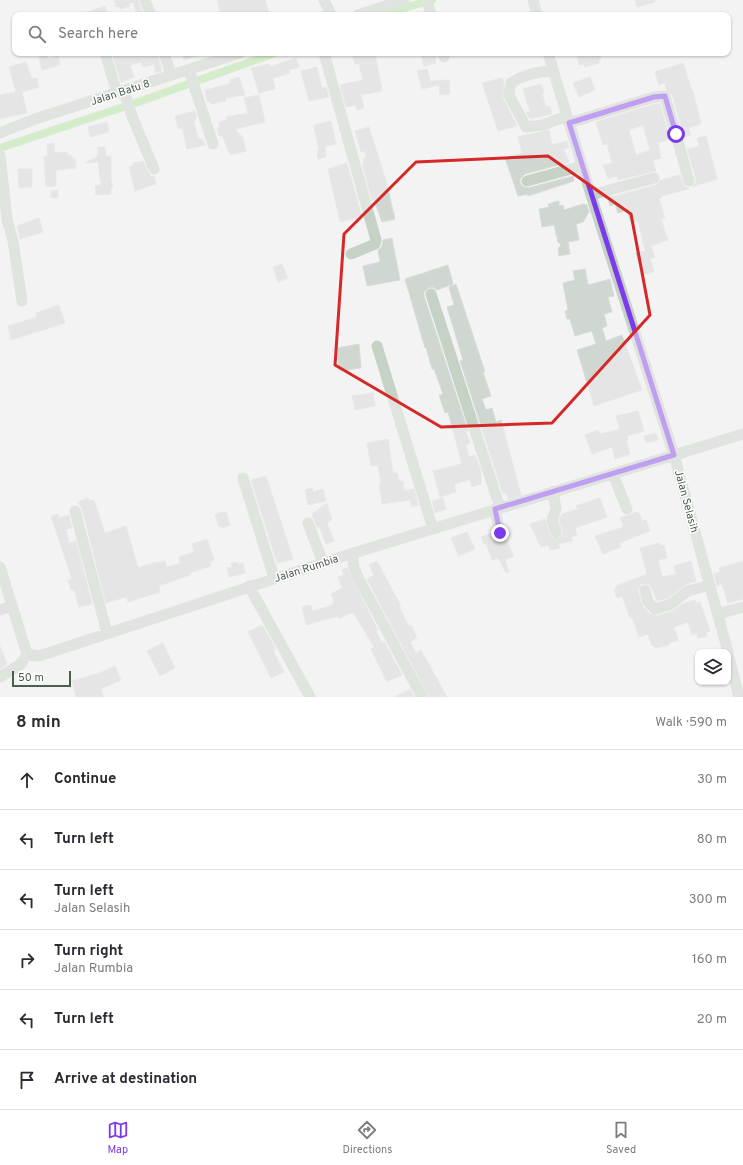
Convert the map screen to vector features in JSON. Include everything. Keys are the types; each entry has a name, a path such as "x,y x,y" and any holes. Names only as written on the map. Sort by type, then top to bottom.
{"street":[{"path":"145,0 150,12"},
{"path":"324,0 330,12"},
{"path":"367,12 404,0"},
{"path":"533,0 536,12"},
{"path":"106,56 154,169"},
{"path":"165,56 171,75"},
{"name":"Jalan Batu 8","path":"0,133 122,94 171,75 191,74 233,56"},
{"path":"325,56 376,240 375,244 370,247 351,254"},
{"name":"Jalan Selasih","path":"549,56 591,195 674,455 727,649"},
{"path":"553,71 534,72 518,78 511,83 510,96 526,127 543,126 654,97 665,96 689,181"},
{"path":"191,74 196,94 213,144"},
{"path":"0,155 7,219 13,240 22,301"},
{"path":"527,181 582,166"},
{"path":"591,195 654,178"},
{"path":"431,294 497,508 500,533"},
{"path":"377,346 433,529"},
{"name":"Jalan Rumbia","path":"27,654 39,656 248,586 497,508 743,434"},
{"path":"613,474 627,509"},
{"path":"243,478 274,578"},
{"path":"553,491 556,509 552,520 556,532"},
{"path":"75,511 107,633"},
{"path":"308,523 323,563"},
{"path":"352,554 354,568 358,577 422,697"},
{"path":"0,567 27,654 21,664 0,677"},
{"path":"645,590 648,602 655,609 671,604 688,591 710,585"},
{"path":"248,586 310,697"},
{"path":"0,610 12,606"},
{"path":"718,614 743,607"},
{"name":"Jalan Selasih","path":"731,662 740,694"}],"highlighted area":[{"path":"548,156 631,214 650,315 552,423 441,427 335,365 344,234 416,162"}],"building":[{"path":"114,0 138,0 142,12 136,12 133,2 129,3 130,6 120,9 119,6 116,7"},
{"path":"217,0 265,0 269,12 220,12"},
{"path":"635,0 654,0 655,2 637,7"},
{"path":"105,6 107,12 87,12"},
{"path":"47,56 48,59 58,56 60,65 42,70 39,57"},
{"path":"113,56 158,56 162,71 156,73 154,64 143,67 141,62 130,65 134,77 121,82"},
{"path":"183,56 196,56 184,60"},
{"path":"352,56 376,56 382,91 361,95 364,108 357,110 356,105 346,107 340,85 363,80 359,64 355,64"},
{"path":"421,56 437,56 437,58 435,58 436,63 424,66"},
{"path":"577,56 600,56 601,59 599,60 599,63 585,67 584,64 579,65"},
{"path":"296,58 299,67 289,70 290,73 273,78 275,89 259,93 251,68 269,64 270,67"},
{"path":"26,62 32,79 37,78 39,87 22,92 27,113 0,119 0,95 16,92 9,67"},
{"path":"683,63 693,91 701,124 688,128 691,135 684,137 672,94 666,89 665,83 659,85 655,72"},
{"path":"317,67 322,88 326,87 329,97 309,101 301,71"},
{"path":"427,69 430,81 449,80 450,94 440,95 439,85 422,89 417,71"},
{"path":"239,77 245,95 225,98 226,101 211,104 210,101 207,102 205,90 229,84 230,80"},
{"path":"590,77 595,90 579,97 573,83"},
{"path":"502,78 504,82 503,98 517,126 498,131 482,83"},
{"path":"541,84 544,92 542,93 546,107 550,106 552,114 530,119 526,113 530,112 523,89"},
{"path":"259,95 265,122 235,129 243,138 246,151 230,155 222,135 219,136 217,129 220,127 219,122 227,120 226,117 248,113 244,98"},
{"path":"655,104 660,104 670,139 658,143 661,158 653,160 656,171 618,180 617,176 608,179 603,165 612,163 607,144 603,145 596,122","holes":["643,125 650,150 636,155 629,130"]},
{"path":"195,111 197,117 194,122 198,138 203,140 205,145 187,149 182,128 178,129 175,116"},
{"path":"331,121 336,144 325,146 326,157 318,159 317,151 319,151 314,125"},
{"path":"107,122 109,132 90,137 88,127"},
{"path":"369,127 386,181 395,219 382,222 374,200 372,201 362,163 364,163 363,159 366,158 365,151 361,152 355,131"},
{"path":"549,130 552,145 567,141 569,148 564,149 569,162 525,174 520,179 520,183 522,186 528,188 573,176 574,181 528,196 528,194 518,196 505,158 522,153 518,137"},
{"path":"706,136 717,179 692,187 696,183 696,179 687,149 699,146 697,138"},
{"path":"54,143 55,153 67,152 67,155 71,155 72,158 75,158 76,168 56,170 56,186 46,187 44,156 48,156 47,144"},
{"path":"98,147 105,147 106,156 111,156 111,180 113,187 111,187 111,194 96,195 95,186 101,185 98,162 85,163 98,156"},
{"path":"143,161 151,177 154,176 156,184 135,191 129,167 133,166 133,163"},
{"path":"347,163 362,217 340,222 328,169"},
{"path":"18,169 32,169 32,187 19,188"},
{"path":"680,175 684,186 689,189 661,196 662,198 659,199 665,218 661,219 668,240 651,246 655,257 650,259 654,272 642,275 636,253 645,251 638,221 631,223 627,210 618,213 615,204 610,206 608,198 656,185 661,180"},
{"path":"58,190 58,198 51,198 51,191"},
{"path":"559,201 559,206 563,205 564,210 583,204 587,205 589,212 583,222 576,224 579,240 568,242 570,254 559,256 558,249 561,245 558,242 554,225 542,227 539,209 549,207 548,204"},
{"path":"39,218 43,232 20,239 17,226"},
{"path":"392,238 400,280 367,286 363,266 380,262 378,250 382,246 383,240"},
{"path":"282,264 288,278 278,282 273,267"},
{"path":"448,265 453,284 437,290 433,287 428,288 424,292 424,296 468,431 466,432 470,443 466,445 469,457 475,455 481,471 481,484 472,487 470,480 460,482 454,485 456,492 440,497 433,471 461,464 461,460 448,412 445,413 439,395 443,394 434,369 432,369 426,347 425,348 405,279"},
{"path":"585,269 588,285 610,279 614,296 608,297 612,312 604,314 607,326 602,328 606,341 622,335 642,390 594,406 577,350 596,344 592,331 575,336 570,319 567,319 565,311 568,310 563,283 575,280 573,271"},
{"path":"456,284 485,372 483,372 491,396 482,399 486,410 492,408 496,422 501,420 521,495 508,499 506,493 503,494 460,361 463,360 447,307 454,305 449,287"},
{"path":"59,305 65,323 11,340 8,326 37,317 36,313"},
{"path":"359,344 361,368 339,371 337,348"},
{"path":"373,393 375,406 355,410 352,396"},
{"path":"638,411 644,431 627,436 628,440 626,440 630,454 615,459 612,447 592,454 585,435 598,430 600,434 620,429 616,416"},
{"path":"656,433 658,440 646,443 644,436"},
{"path":"388,439 393,473 397,473 399,481 403,481 404,491 414,489 418,505 412,507 410,500 382,504 378,465 371,466 367,443"},
{"path":"266,476 293,559 277,563 251,480"},
{"path":"312,488 313,492 323,489 326,501 308,505 305,490"},
{"path":"88,498 89,501 94,500 105,533 126,526 138,568 165,561 167,567 180,563 179,557 194,552 192,544 207,539 214,560 210,562 211,566 189,573 190,575 159,586 160,592 128,602 126,597 106,603 82,509 78,502"},
{"path":"443,498 446,509 435,513 432,501"},
{"path":"600,498 607,517 575,528 577,535 571,537 573,541 558,544 560,548 550,550 548,545 541,547 530,524 545,519 551,537 559,538 563,533 559,520 562,514 578,509 576,506"},
{"path":"327,503 332,520 327,523 334,541 326,544 319,526 317,527 312,514"},
{"path":"226,512 230,525 222,528 222,526 219,527 215,514"},
{"path":"638,512 643,521 646,520 650,531 619,543 621,547 603,554 595,536 624,527 620,518"},
{"path":"58,514 59,518 69,515 72,528 66,529 69,543 76,541 92,604 79,607 74,590 71,590 68,580 72,579 51,516"},
{"path":"467,532 475,549 459,556 451,538"},
{"path":"489,534 491,542 505,537 514,556 505,560 509,572 506,573 498,558 492,560 486,544 484,544 481,537"},
{"path":"659,543 662,546 664,545 667,558 658,560 662,577 676,574 674,566 691,561 696,581 687,584 668,598 657,601 650,585 643,583 640,585 638,591 643,607 650,614 657,616 673,611 682,604 695,600 696,603 700,602 710,631 706,632 707,636 698,638 697,633 692,635 688,622 674,627 678,640 669,643 669,645 655,648 652,646 648,634 639,637 622,596 617,598 614,589 617,588 616,586 647,574 640,548"},
{"path":"377,561 401,606 399,607 409,626 411,625 417,638 410,642 416,653 421,650 447,697 429,697 367,579 374,575 369,565"},
{"path":"743,561 743,599 728,603 722,584 717,586 714,574 720,572 719,568"},
{"path":"238,562 238,565 243,563 245,573 229,577 227,568 232,567 231,563"},
{"path":"347,568 378,630 376,631 382,643 384,641 402,675 387,682 371,649 374,647 353,612 339,619 338,616 306,625 302,607 311,605 312,611 333,605 332,603 334,601 331,594 342,588 338,577 344,575 342,570"},
{"path":"262,625 276,649 273,650 284,672 271,678 248,632"},
{"path":"163,643 175,668 160,676 147,651"},
{"path":"0,646 7,664 0,669"},
{"path":"115,666 121,680 101,689 104,697 76,697 72,681 97,674"},
{"path":"410,689 414,697 394,697"}],"waterway":[{"path":"390,12 432,0"},
{"path":"0,148 141,101 267,56"}],"route":[{"path":"500,533 495,509 674,455 569,123 654,97 665,96 676,134"}]}
